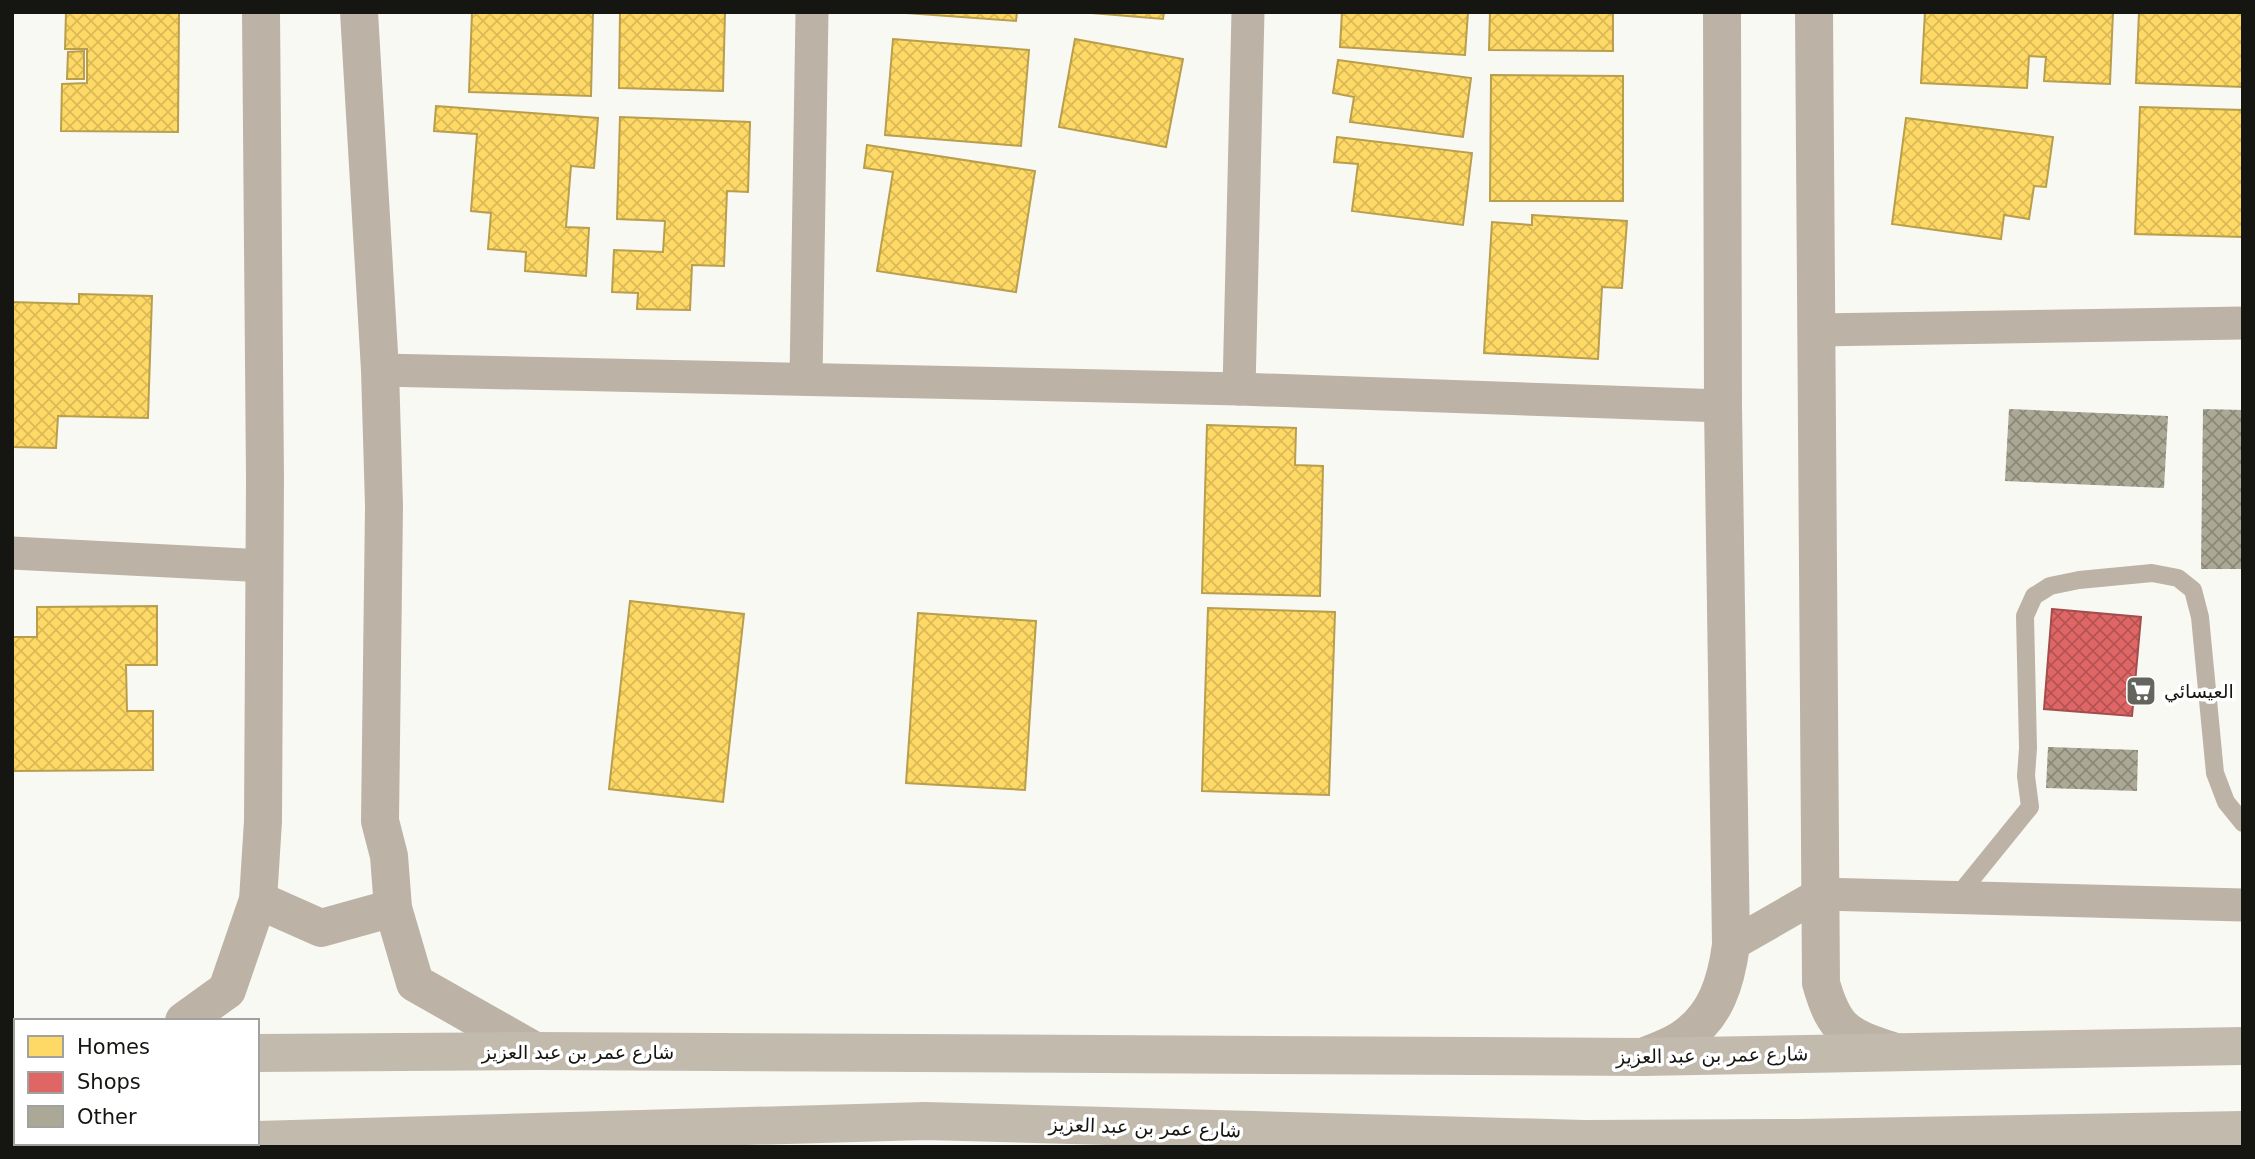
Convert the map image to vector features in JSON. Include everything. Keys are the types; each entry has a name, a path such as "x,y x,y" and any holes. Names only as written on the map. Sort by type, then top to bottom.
{"main road":[{"name":"شارع عمر بن عبد العزيز","path":"259,1053 536,1051 1642,1057 2243,1046"},
{"name":"شارع عمر بن عبد العزيز","path":"259,1140 732,1137 925,1121 1595,1143 1790,1143 2243,1130"},
{"path":"28,1147 88,1145"}],"street":[{"path":"187,1019 227,990 258,900 263,821 265,566 261,12"},
{"path":"359,12 380,370 384,506 380,821 389,856 393,908 415,983 536,1051"},
{"path":"806,379 812,12"},
{"path":"1239,389 1248,12"},
{"path":"1642,1057 1682,1039 1710,1014 1727,977 1731,945 1723,406 1722,12"},
{"path":"1814,12 1821,983 1828,1006 1841,1028 1857,1039 1895,1052"},
{"path":"1816,330 2243,323"},
{"path":"380,370 1239,389 1723,406"},
{"path":"12,553 265,566"},
{"path":"1731,945 1820,894 2243,905"},
{"path":"258,900 321,928 393,908"},
{"path":"2184,903 2243,922"}],"lane":[{"path":"1957,897 2030,807 2026,776 2028,748 2025,616 2034,596 2050,586 2079,580 2152,573 2178,578 2193,590 2200,617 2216,773 2226,802 2243,823"}],"building: Homes":[{"path":"66,12 179,12 178,132 61,131 62,84 87,83 87,49 65,49"},
{"path":"472,12 593,12 591,96 469,92"},
{"path":"620,12 725,12 723,91 619,88"},
{"path":"892,12 1017,12 1016,21"},
{"path":"1079,12 1164,12 1163,19"},
{"path":"1342,12 1468,12 1465,55 1340,47"},
{"path":"1490,12 1613,12 1613,51 1489,50"},
{"path":"1925,12 2113,12 2110,84 2044,81 2046,57 2029,56 2027,88 1921,83"},
{"path":"2139,12 2243,12 2243,87 2136,83"},
{"path":"893,39 1029,50 1021,146 885,135"},
{"path":"1075,39 1183,59 1166,147 1059,127"},
{"path":"84,51 84,79 67,79 68,52"},
{"path":"1338,60 1471,78 1463,137 1350,122 1354,97 1333,93"},
{"path":"1491,75 1623,76 1623,201 1490,201"},
{"path":"436,106 598,118 594,168 571,166 566,227 589,228 586,276 525,271 526,252 488,249 491,213 471,211 477,134 434,131"},
{"path":"2140,107 2243,110 2243,237 2135,234"},
{"path":"620,117 750,122 748,192 727,191 724,266 692,265 690,310 637,309 638,293 612,292 614,250 663,252 665,221 617,219"},
{"path":"1906,118 2053,137 2046,187 2034,186 2029,219 2004,215 2001,239 1892,224"},
{"path":"1337,137 1472,153 1463,225 1352,211 1358,164 1334,162"},
{"path":"867,145 1035,171 1016,292 877,271 893,172 864,168"},
{"path":"1532,215 1627,221 1622,288 1602,287 1598,359 1484,353 1492,222 1532,225"},
{"path":"79,294 152,296 148,418 58,416 56,448 12,447 12,302 79,304"},
{"path":"1207,425 1296,428 1295,465 1323,466 1320,596 1202,593"},
{"path":"630,601 744,614 723,802 609,789"},
{"path":"157,606 157,665 126,665 127,711 153,711 153,770 12,771 12,637 37,637 37,607"},
{"path":"1208,608 1335,612 1329,795 1202,791"},
{"path":"918,613 1036,621 1025,790 906,783"}],"building: Shops":[{"path":"2052,609 2141,617 2132,716 2044,709"}],"building: Other":[{"path":"2009,409 2168,416 2164,488 2005,481"},
{"path":"2203,409 2243,410 2243,569 2201,569"},
{"path":"2048,747 2138,750 2137,791 2046,788"}],"place":[{"name":"العيسائي","path":"2141,691"}]}
